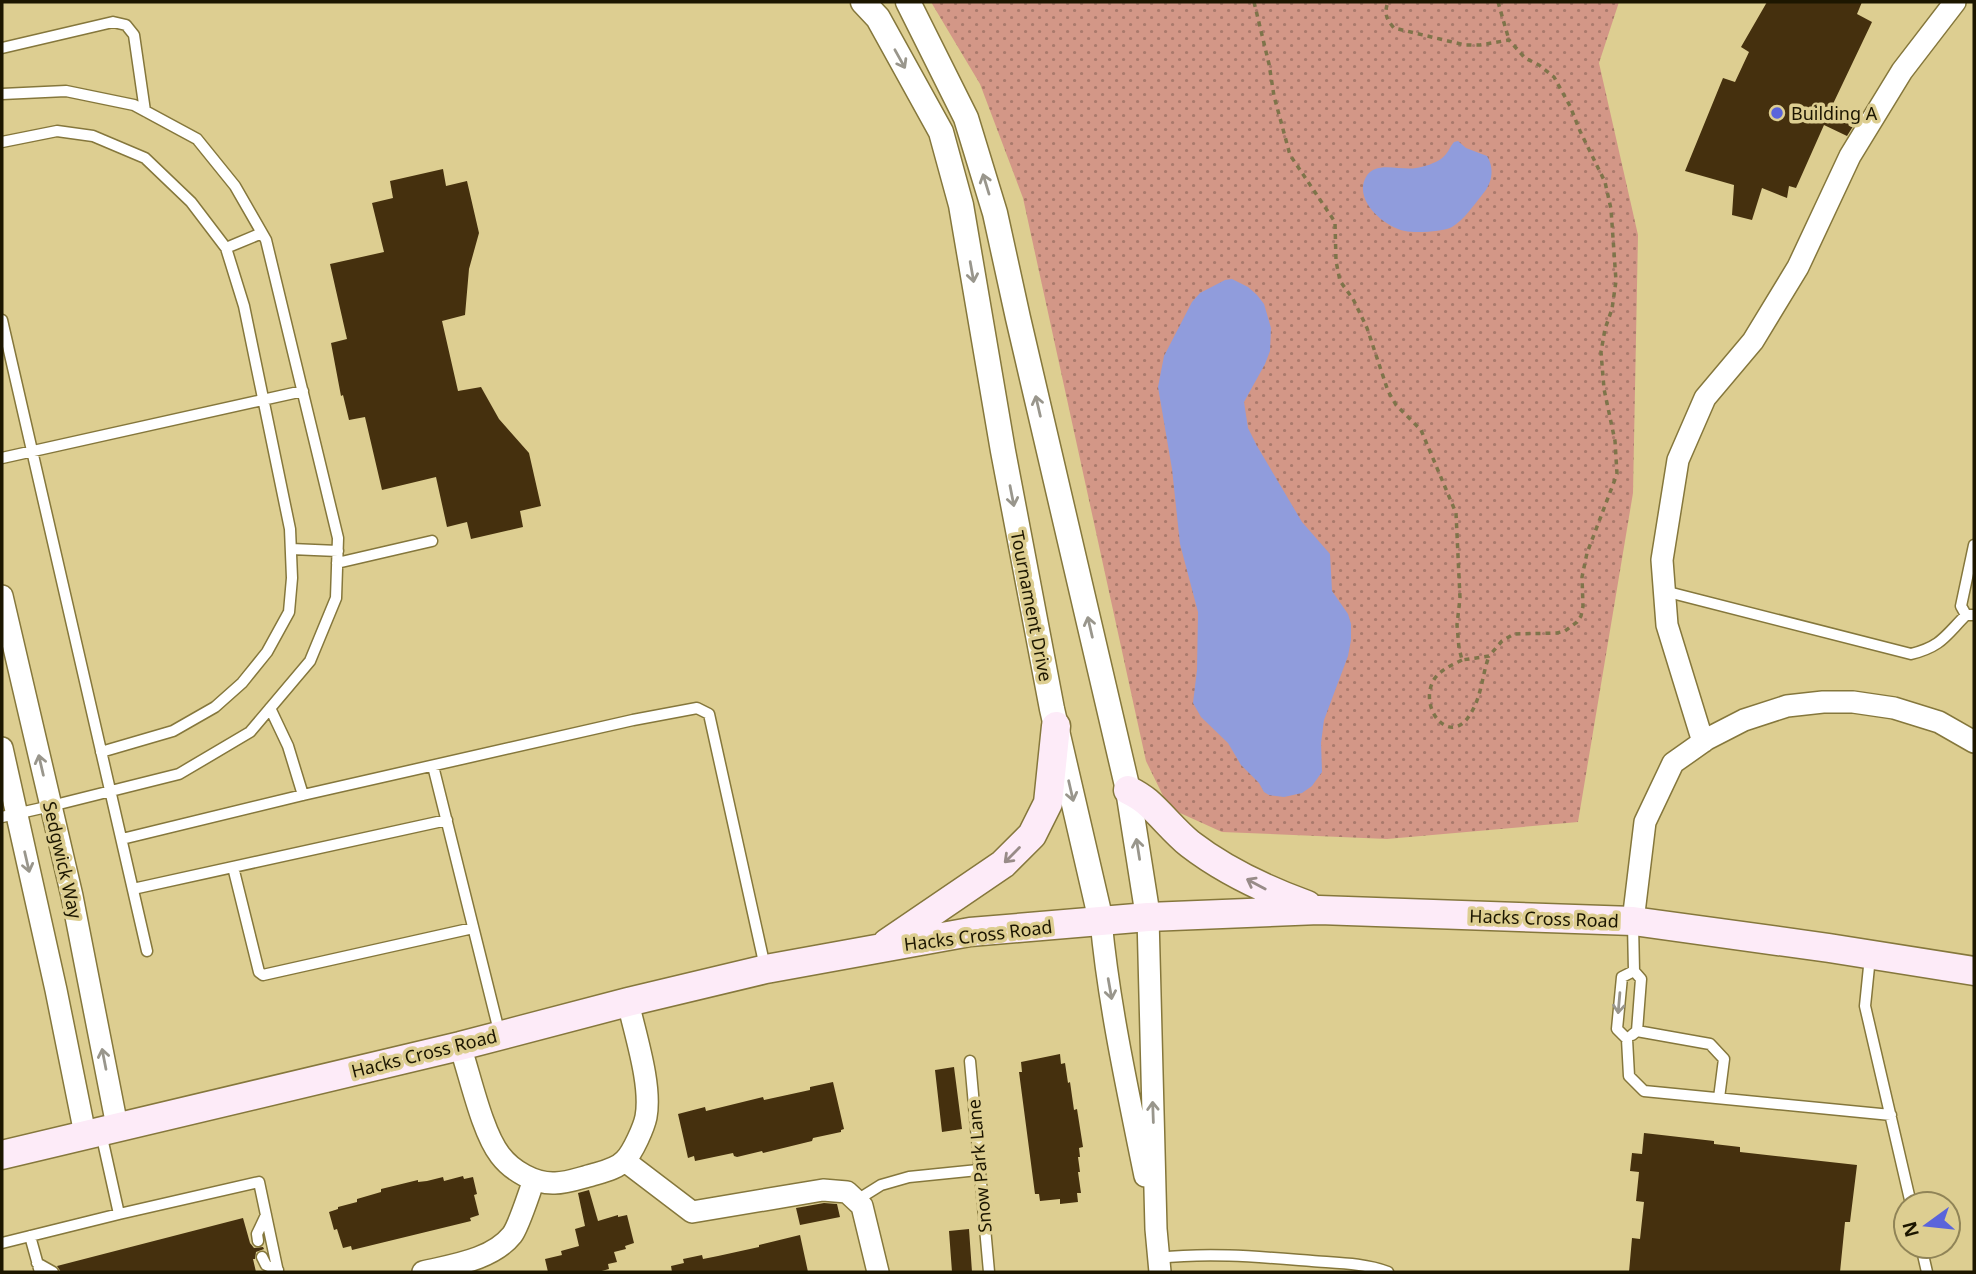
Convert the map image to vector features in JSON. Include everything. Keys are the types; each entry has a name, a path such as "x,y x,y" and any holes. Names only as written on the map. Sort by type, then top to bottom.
{"main road":[{"path":"878,949 1003,864 1032,835 1048,803 1056,726"},
{"path":"1128,790 1146,801 1191,844 1223,865 1272,892 1319,910"},
{"name":"Hacks Cross Road","path":"2,1155 460,1046 766,969 970,932 1148,917 1319,910 1633,921 1974,971"}],"street":[{"name":"Tournament Drive","path":"863,2 878,18 941,132 961,205 1003,451 1056,726 1101,921 1104,954 1156,1229"},
{"name":"Tournament Drive","path":"908,2 966,118 995,213 1128,790 1148,917 1156,1229 1160,1265"},
{"path":"1703,742 1670,636 1664,591 1662,560 1678,460 1704,397 1754,341 1798,267 1850,156 1902,71 1955,2"},
{"name":"Sedgwick Way","path":"2,596 72,896 101,1130"},
{"path":"1633,921 1645,822 1673,764 1703,742 1744,720 1787,706 1853,702 1894,708 1939,722 1974,742"},
{"name":"Sedgwick Way","path":"2,748 9,815 56,990 101,1130"},
{"path":"460,1046 485,1125 498,1153 509,1166 534,1180 555,1183 606,1171 625,1161 646,1117 646,1084 628,1002"},
{"path":"625,1161 692,1212 823,1190 847,1192 862,1206 878,1272"},
{"path":"423,1272 464,1262 495,1250 513,1234 534,1180"}],"lane":[{"path":"2,48 113,22 126,25 134,35 145,111"},
{"path":"2,94 66,91 134,105 197,139 235,186 266,240 338,538 336,598 310,661 250,732 179,774 9,815"},
{"path":"2,142 57,131 93,136 145,158 191,202 226,248 244,306 290,529 292,578 289,612 267,652 243,683 215,707 173,731 101,752"},
{"path":"226,248 262,233"},
{"path":"2,320 147,951"},
{"path":"2,457 303,391"},
{"path":"337,563 432,541"},
{"path":"1664,591 1911,654 1930,649 1970,615 1961,606 1974,545"},
{"path":"291,549 338,551"},
{"path":"270,708 288,746 303,795"},
{"path":"122,839 303,795 697,708 709,714 766,969"},
{"path":"433,766 500,1035"},
{"path":"133,889 447,820"},
{"path":"233,867 263,975 473,928"},
{"path":"1633,921 1634,971 1641,979 1637,1031"},
{"path":"1870,955 1865,1006 1908,1190"},
{"path":"1634,971 1622,977 1617,1029 1626,1039 1629,1076 1644,1091 1891,1115"},
{"path":"1626,1039 1637,1031 1710,1044 1724,1059 1719,1098"},
{"name":"Snow Park Lane","path":"971,1060 978,1170 989,1272"},
{"path":"101,1130 119,1214"},
{"path":"857,1200 881,1185 909,1177 978,1170"},
{"path":"2,1243 259,1182 278,1271"},
{"path":"258,1241 257,1234 266,1215"},
{"path":"30,1236 38,1268 53,1272"},
{"path":"1160,1265 1189,1255 1270,1257 1353,1264 1388,1272"},
{"path":"262,1257 266,1265 278,1271"}],"path":[{"path":"1254,2 1290,155 1335,222 1336,261 1340,281 1353,299 1367,328 1388,391 1396,405 1421,430 1456,513 1460,597 1457,625 1462,660"},
{"path":"1388,2 1385,11 1387,21 1394,28 1408,33 1465,45 1480,46 1509,40"},
{"path":"1489,656 1462,660 1441,672 1430,687 1432,710 1441,724 1447,727 1459,726 1470,715 1481,692 1489,656 1502,640 1514,634 1557,633 1565,631 1577,622 1583,606 1582,577 1587,553 1617,474 1615,441 1604,389 1601,352 1616,281 1611,209 1605,182 1570,106 1553,77 1525,58 1509,40 1498,2"}],"shaded area":[{"path":"931,2 1619,2 1599,63 1638,235 1633,493 1578,822 1387,839 1222,832 1169,808 1146,761 1023,198 980,84"}],"water":[{"path":"1458,141 1466,148 1487,156 1492,171 1485,191 1456,224 1436,231 1405,231 1388,224 1367,203 1363,186 1370,172 1382,167 1410,169 1429,165 1443,157 1454,142"},
{"path":"1232,279 1257,295 1264,304 1271,328 1270,351 1244,402 1248,428 1302,522 1330,554 1332,591 1348,614 1351,624 1348,656 1324,720 1321,743 1322,772 1312,786 1302,793 1284,797 1264,792 1241,765 1228,743 1201,717 1193,703 1197,670 1198,612 1180,544 1172,469 1158,387 1164,356 1192,302 1200,293"}],"building":[{"name":"Building A","path":"1767,2 1862,2 1857,14 1872,22 1832,106 1857,120 1847,136 1824,125 1796,188 1789,186 1787,198 1762,188 1752,220 1732,215 1734,185 1685,171 1723,78 1735,82 1749,52 1741,47"},
{"path":"443,169 446,186 467,181 479,233 469,269 465,315 442,321 458,391 481,387 499,419 529,453 541,506 520,511 523,527 471,539 467,522 447,527 436,477 382,490 365,417 349,420 343,395 341,396 331,343 347,339 330,264 384,252 372,203 393,198 390,181"},
{"path":"1060,1054 1061,1064 1065,1063 1068,1083 1070,1082 1074,1110 1077,1109 1083,1147 1079,1148 1078,1157 1081,1193 1077,1193 1078,1202 1060,1204 1060,1199 1040,1201 1039,1194 1035,1194 1019,1072 1022,1072 1021,1062"},
{"path":"954,1067 962,1129 942,1132 935,1070"},
{"path":"833,1082 844,1129 841,1132 763,1153 762,1151 737,1157 733,1153 695,1161 694,1156 688,1158 678,1114 705,1107 706,1111 763,1097 764,1100"},
{"path":"1644,1133 1714,1141 1714,1144 1740,1147 1740,1152 1857,1165 1850,1222 1845,1222 1840,1272 1629,1272 1632,1238 1640,1239 1644,1202 1636,1201 1639,1172 1630,1171 1632,1153 1642,1154"},
{"path":"463,1176 464,1179 473,1177 477,1194 474,1195 479,1215 470,1218 471,1221 352,1250 351,1246 343,1248 329,1212 381,1192 381,1189 418,1180 443,1177 444,1181"},
{"path":"589,1190 598,1221 627,1215 634,1243 625,1246 626,1249 614,1252 617,1262 608,1264 609,1269 598,1272 548,1272 545,1259 562,1255 561,1251 579,1246 575,1229 585,1226 578,1193"},
{"path":"824,1203 837,1204 840,1217 800,1225 796,1208"},
{"path":"243,1218 250,1243 254,1248 264,1249 256,1252 253,1259 256,1272 61,1272 57,1266"},
{"path":"969,1229 972,1272 952,1272 949,1231"},
{"path":"800,1235 808,1272 672,1272 671,1266 684,1263 683,1259 702,1255 703,1259 718,1256"}],"place":[{"name":"Building A","path":"1777,113"}]}
